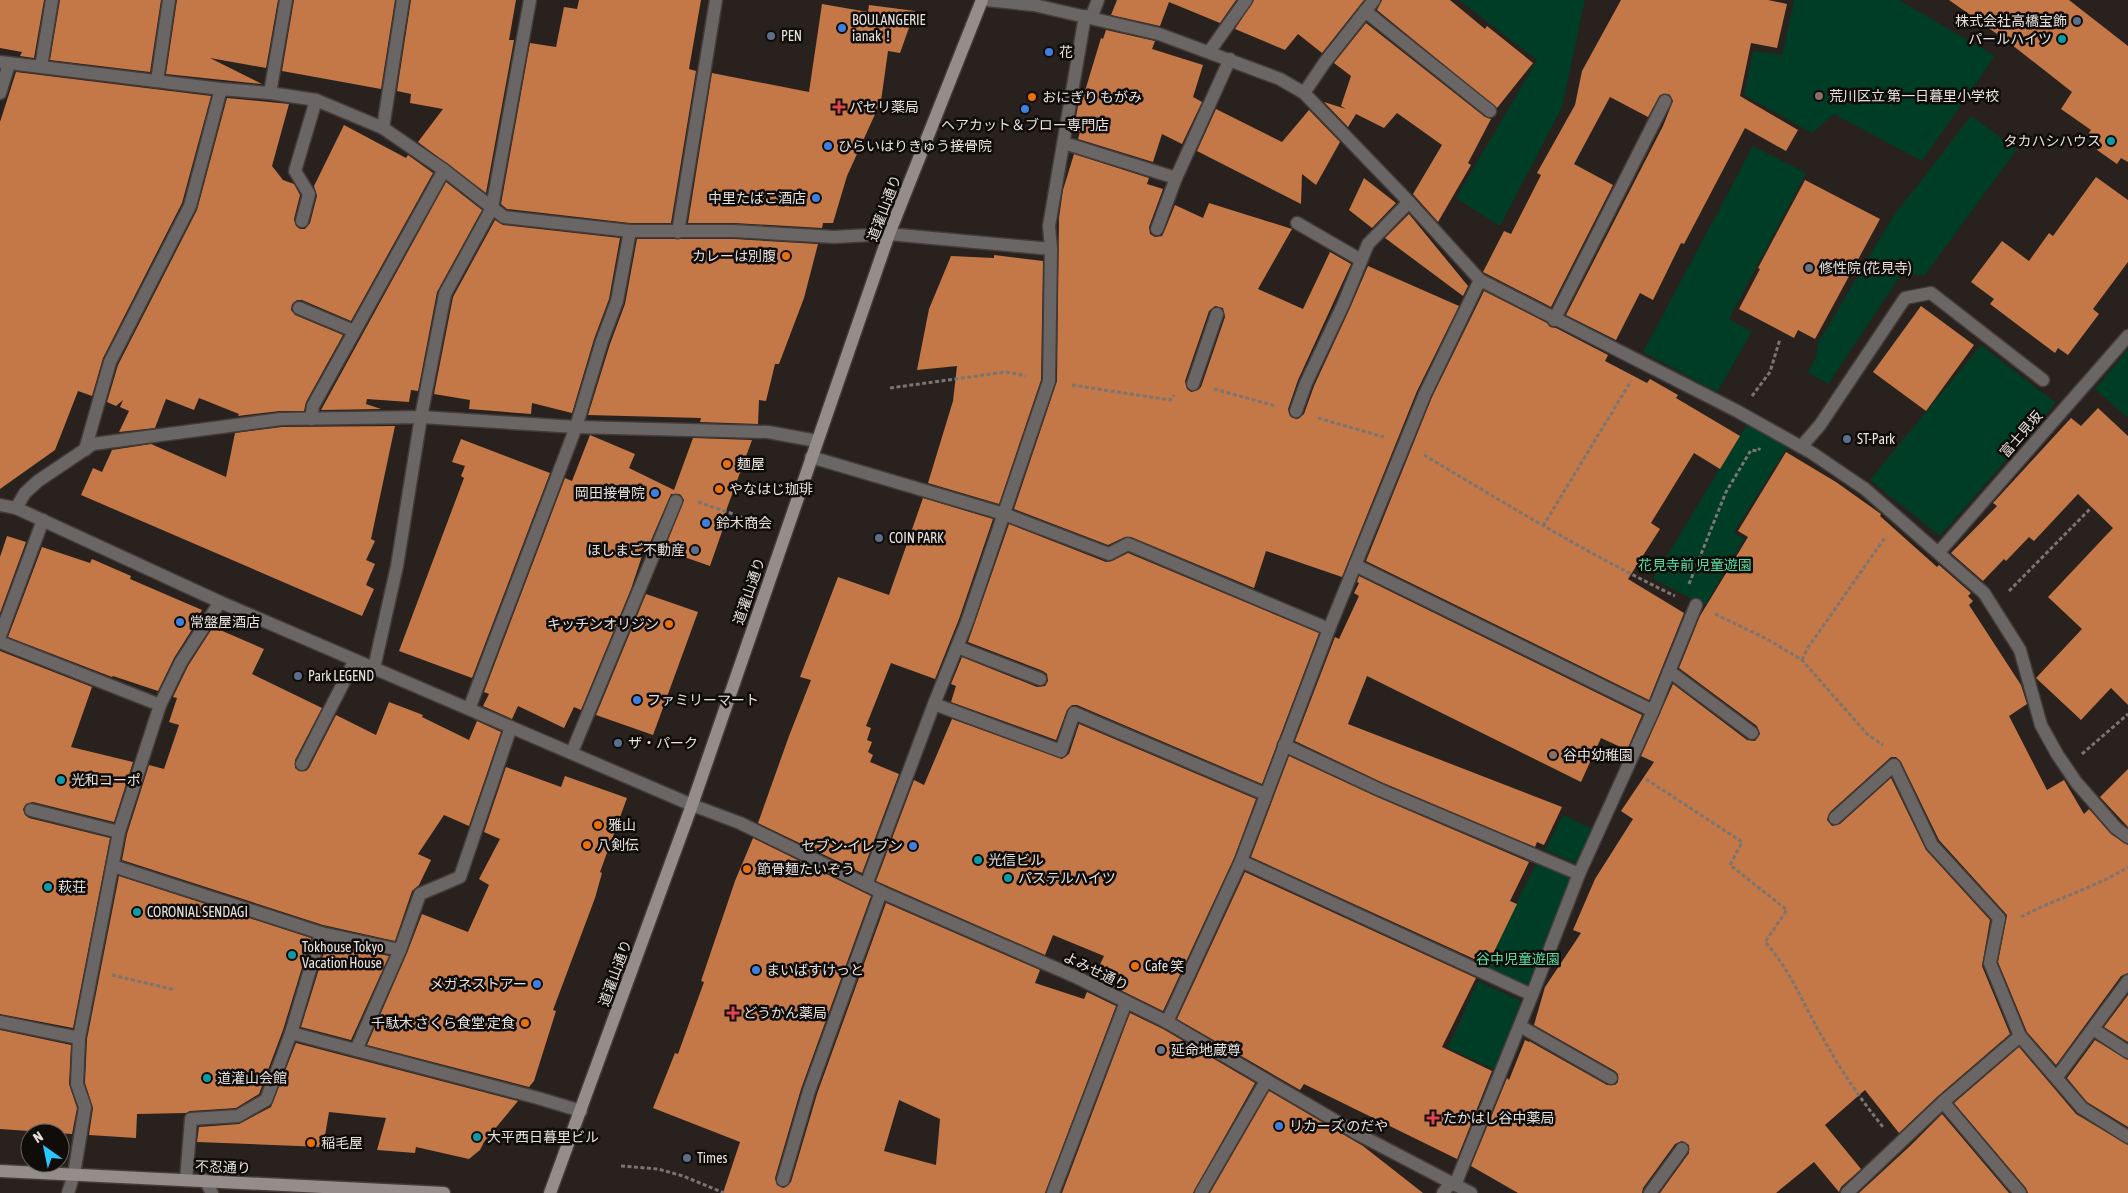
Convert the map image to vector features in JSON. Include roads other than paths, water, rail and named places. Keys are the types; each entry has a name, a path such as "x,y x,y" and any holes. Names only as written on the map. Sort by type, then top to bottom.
{"main road":[{"name":"道灌山通り","path":"550,1193 692,804 889,234 982,0"},
{"name":"不忍通り","path":"0,1171 444,1193"}],"street":[{"path":"41,66 52,0"},
{"path":"157,81 170,0"},
{"path":"270,92 286,0"},
{"path":"382,128 403,0"},
{"path":"374,668 398,566 421,417 445,294 492,208 530,0"},
{"path":"678,232 716,0"},
{"path":"986,0 1034,5 1159,34 1280,80 1304,93 1409,202 1480,280 1554,320 1737,411 1801,447 1865,490 1939,552 1984,593 2020,650 2041,725 2066,768 2116,828 2128,837"},
{"path":"866,885 957,647 1049,381 1051,249 1049,226 1088,17 1098,0"},
{"path":"1209,52 1246,0"},
{"path":"1304,93 1374,0"},
{"path":"1365,11 1490,111"},
{"path":"1157,229 1176,178 1230,60"},
{"path":"0,93 4,64 41,66 221,89 270,92 316,100 382,128 444,170 504,217 630,230 678,232 734,231 834,237 889,234 1051,249"},
{"path":"85,450 110,362 190,206 221,89"},
{"path":"302,221 309,194 295,171 316,100"},
{"path":"1554,320 1665,101"},
{"path":"1064,143 1176,178"},
{"path":"311,418 313,406 444,170"},
{"path":"1296,412 1306,383 1343,305 1368,244 1409,202"},
{"path":"1297,223 1361,260"},
{"path":"469,709 576,427 602,341 617,301 630,230"},
{"path":"1167,1022 1241,861 1329,629 1404,443 1433,377 1480,280"},
{"path":"1801,447 1820,425 1905,298 1931,293 2043,380"},
{"path":"299,308 354,331"},
{"path":"1193,384 1217,314"},
{"name":"富士見坂","path":"1939,552 2128,336"},
{"path":"16,508 25,492 38,481 93,444 281,419 421,417 576,427 768,432 817,441"},
{"path":"811,457 1004,514 1109,554 1128,544 1329,629"},
{"path":"572,752 676,501"},
{"name":"よみせ通り","path":"0,505 16,508 220,602 740,823 881,892 1076,977 1167,1022 1450,1187 1471,1193"},
{"path":"0,636 43,520"},
{"path":"1355,565 1653,711"},
{"path":"68,1193 74,1174 85,1107 77,1084 79,1038 119,832 160,705 181,662 220,602"},
{"path":"1450,1187 1520,1026 1579,874 1653,711 1696,606"},
{"path":"0,642 160,705"},
{"path":"957,647 1040,680"},
{"path":"302,764 355,660"},
{"path":"1670,671 1752,733"},
{"path":"934,704 1062,751 1074,713 1265,794"},
{"path":"356,1050 400,950 420,894 460,877 511,727"},
{"path":"1284,745 1378,788 1579,874"},
{"path":"1836,818 1894,764 1932,845 1999,918 1990,963 2020,1036 2082,1108 2128,1137"},
{"path":"31,810 119,832"},
{"path":"1241,861 1532,995"},
{"path":"112,866 321,933 400,950"},
{"path":"783,1180 809,1091 881,892"},
{"path":"186,1180 191,1119 238,1116 266,1100 291,1033 321,933"},
{"path":"2057,1077 2128,980"},
{"path":"1053,1193 1126,1002"},
{"path":"0,1022 79,1038"},
{"path":"1520,1026 1611,1078"},
{"path":"2093,1028 2128,1052"},
{"path":"291,1033 581,1111"},
{"path":"1847,1193 1943,1102 2020,1036"},
{"path":"1201,1193 1266,1081"},
{"path":"1943,1102 2020,1193"},
{"path":"1650,1193 1682,1148"},
{"path":"205,1180 212,1193"}],"place":[{"name":"株式会社高橋宝飾","path":"2077,21"},
{"name":"BOULANGERIE ianak！","path":"842,28"},
{"name":"PEN","path":"771,36"},
{"name":"パールハイツ","path":"2062,39"},
{"name":"花","path":"1049,52"},
{"name":"荒川区立 第一日暮里小学校","path":"1819,96"},
{"name":"おにぎり もがみ","path":"1032,97"},
{"name":"パセリ薬局","path":"839,107"},
{"name":"ヘアカット＆ブロー専門店","path":"1025,109"},
{"name":"タカハシハウス","path":"2111,141"},
{"name":"ひらいはりきゅう接骨院","path":"828,146"},
{"name":"中里たばこ酒店","path":"816,198"},
{"name":"カレーは別腹","path":"786,256"},
{"name":"修性院 (花見寺)","path":"1809,268"},
{"name":"ST-Park","path":"1847,439"},
{"name":"麺屋","path":"727,464"},
{"name":"やなはじ珈琲","path":"719,489"},
{"name":"岡田接骨院","path":"655,493"},
{"name":"鈴木商会","path":"706,523"},
{"name":"COIN PARK","path":"879,538"},
{"name":"ほしまご不動産","path":"695,550"},
{"name":"常盤屋酒店","path":"180,622"},
{"name":"キッチンオリジン","path":"669,624"},
{"name":"Park LEGEND","path":"298,676"},
{"name":"ファミリーマート","path":"637,700"},
{"name":"ザ・パーク","path":"618,743"},
{"name":"谷中幼稚園","path":"1553,755"},
{"name":"光和コーポ","path":"61,780"},
{"name":"雅山","path":"598,825"},
{"name":"八剣伝","path":"587,845"},
{"name":"セブン-イレブン","path":"913,846"},
{"name":"光信ビル","path":"978,860"},
{"name":"節骨麺たいぞう","path":"747,869"},
{"name":"パステルハイツ","path":"1008,878"},
{"name":"萩荘","path":"48,887"},
{"name":"CORONIAL SENDAGI","path":"137,912"},
{"name":"Tokhouse Tokyo Vacation House","path":"292,955"},
{"name":"Cafe 笑","path":"1135,966"},
{"name":"まいばすけっと","path":"756,970"},
{"name":"メガネストアー","path":"537,984"},
{"name":"どうかん薬局","path":"733,1013"},
{"name":"千駄木 さくら食堂 定食","path":"525,1023"},
{"name":"延命地蔵尊","path":"1161,1050"},
{"name":"道灌山会館","path":"207,1078"},
{"name":"たかはし谷中薬局","path":"1433,1118"},
{"name":"リカーズ のだや","path":"1279,1126"},
{"name":"大平西日暮里ビル","path":"477,1137"},
{"name":"稲毛屋","path":"311,1143"},
{"name":"Times","path":"687,1158"}],"park label":[{"name":"花見寺前 児童遊園","path":"1695,565"},
{"name":"谷中児童遊園","path":"1518,959"}]}
